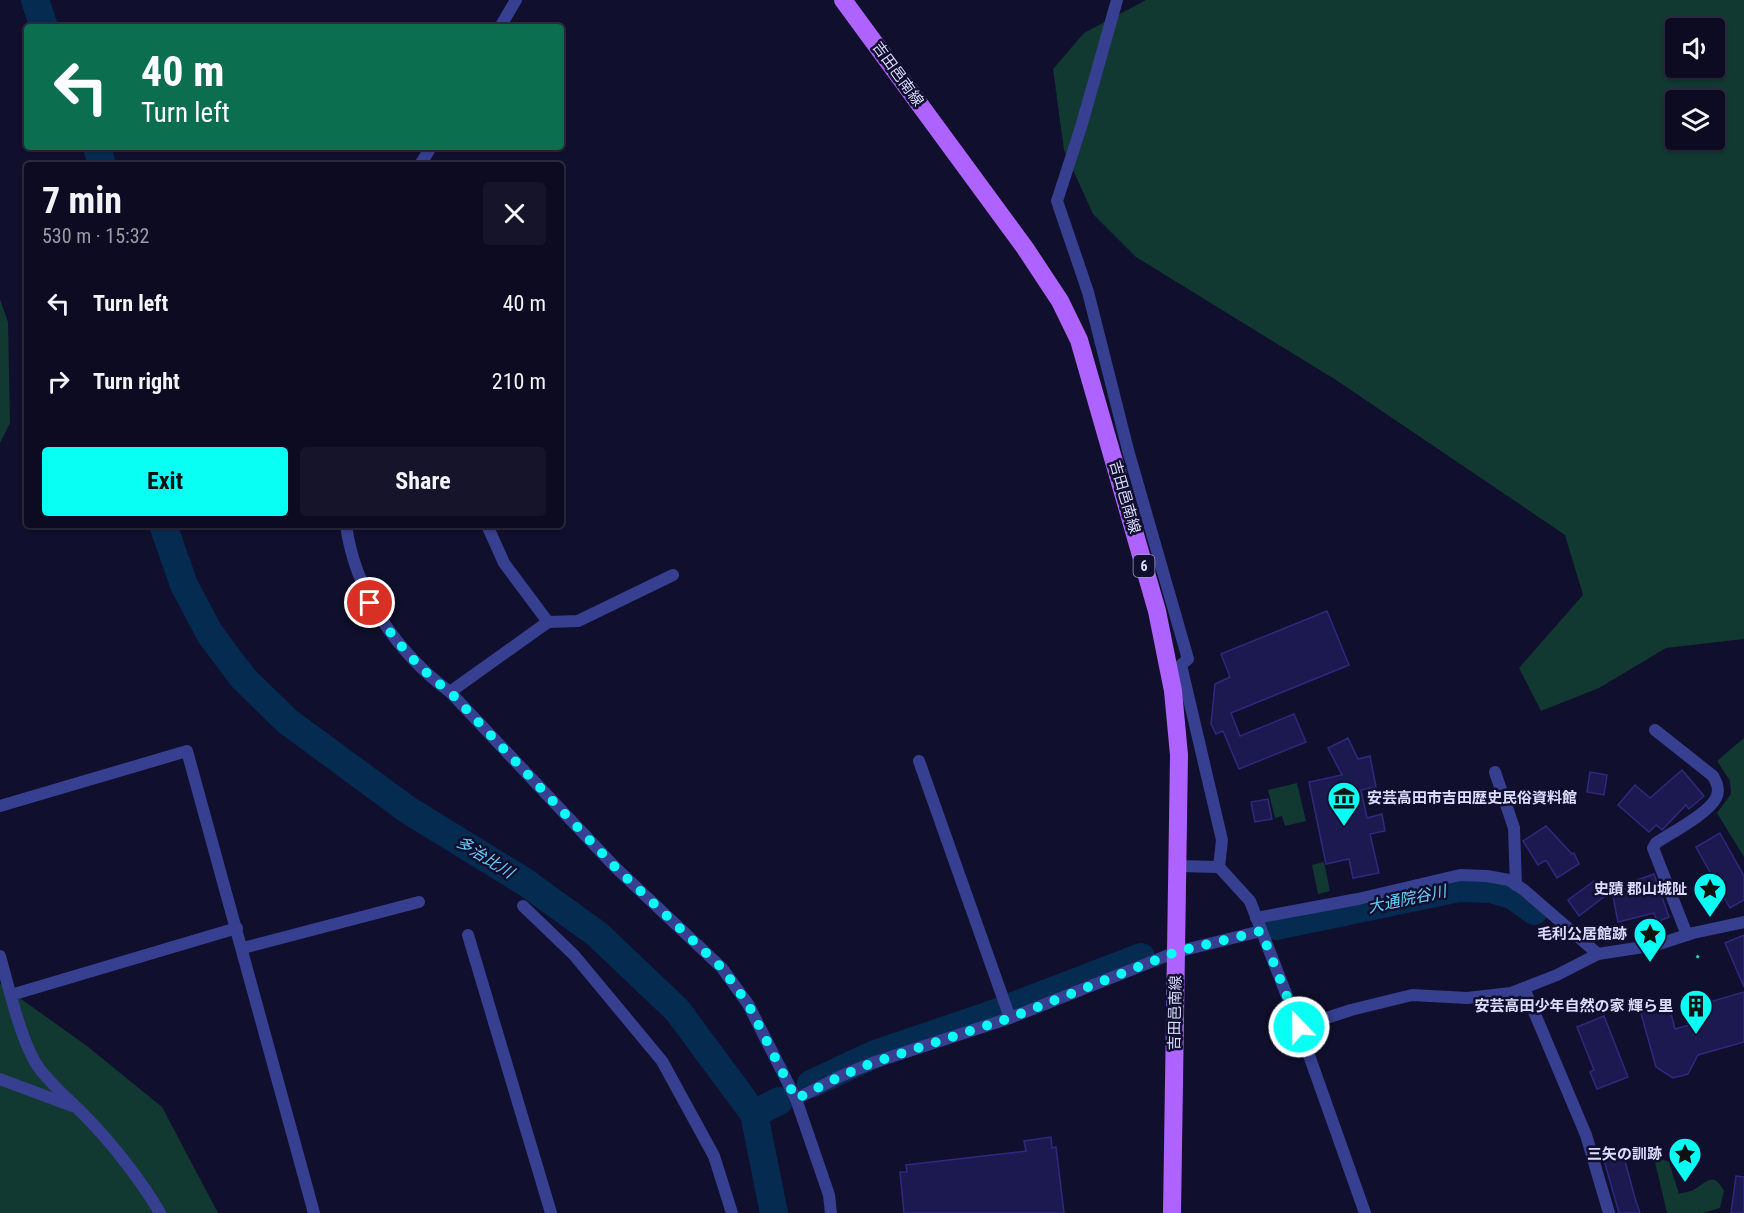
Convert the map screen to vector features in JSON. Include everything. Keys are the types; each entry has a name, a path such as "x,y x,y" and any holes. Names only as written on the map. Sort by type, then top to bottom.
{"main road":[{"name":"吉田邑南線","path":"843,0 1025,248 1060,301 1079,340 1157,611 1173,691 1179,755 1172,1213"}],"street":[{"path":"502,24 516,0"},
{"path":"1117,0 1081,127 1057,201 1088,292 1128,450 1188,659 1181,665 1222,840 1219,867"},
{"path":"347,528 370,603 384,625 434,681 450,692 615,867 722,968 748,1004 796,1099 829,1195 831,1213"},
{"path":"489,528 504,563 548,622"},
{"path":"450,692 548,622 578,621 673,575"},
{"path":"1655,730 1713,776 1718,784 1716,799 1708,807 1656,843 1653,848 1687,935"},
{"path":"0,806 187,751 314,1213"},
{"path":"919,761 1010,1018"},
{"path":"1495,772 1514,828 1516,885"},
{"path":"1176,866 1219,867 1250,901 1299,1027 1365,1213"},
{"path":"1256,918 1358,899 1460,875 1509,880 1598,954"},
{"path":"243,948 419,902"},
{"path":"523,906 573,955 662,1061 714,1156 732,1213"},
{"path":"1299,1027 1351,1010 1412,995 1467,998 1511,993 1557,975 1598,954 1656,945 1687,935 1744,922"},
{"path":"11,995 237,928"},
{"path":"796,1099 872,1063 1010,1018 1176,952 1261,931"},
{"path":"468,935 552,1212"},
{"path":"0,956 33,1059 40,1070 120,1157 160,1213"},
{"path":"1524,988 1586,1135 1609,1213"},
{"path":"0,1079 76,1107"}],"green space":[{"path":"1146,0 1744,0 1744,639 1666,648 1599,688 1541,711 1519,668 1583,595 1565,535 1336,380 1136,257 1093,214 1064,150 1053,69 1084,33"},
{"path":"0,299 8,322 10,423 0,443"},
{"path":"1744,738 1744,857 1717,813 1731,794 1730,781 1717,761"},
{"path":"1297,783 1306,821 1285,826 1282,816 1275,818 1268,790"},
{"path":"1324,862 1330,891 1318,894 1312,865"},
{"path":"0,984 87,1046 162,1107 218,1213 0,1213"},
{"path":"1659,1158 1669,1162 1679,1194 1693,1190 1707,1181 1717,1181 1724,1191 1720,1208 1703,1213 1667,1213 1655,1162"}],"building":[{"path":"1327,611 1349,665 1231,713 1240,736 1294,714 1306,742 1239,769 1223,731 1216,734 1211,724 1215,684 1230,677 1221,654"},
{"path":"1348,738 1358,759 1370,756 1376,787 1361,790 1367,818 1382,814 1385,831 1370,834 1379,873 1353,878 1349,859 1326,864 1309,782 1342,775 1328,748"},
{"path":"1682,770 1704,796 1689,809 1686,805 1662,830 1656,825 1649,832 1618,805 1635,785 1650,798"},
{"path":"1590,772 1607,775 1604,795 1587,792"},
{"path":"1268,799 1272,819 1255,822 1251,802"},
{"path":"1546,826 1572,854 1574,853 1579,864 1557,878 1546,860 1538,865 1523,841"},
{"path":"1720,833 1744,876 1744,900 1730,908 1696,847"},
{"path":"1654,874 1669,917 1657,922 1654,913 1618,922 1612,891 1639,886 1637,880"},
{"path":"1594,881 1605,896 1579,916 1568,900"},
{"path":"1744,935 1744,987 1725,943"},
{"name":"安芸高田少年自然の家 輝ら里","path":"1744,992 1744,1042 1698,1055 1688,1074 1673,1078 1656,1067 1640,1010 1668,1002 1675,1029 1700,1022 1696,1006"},
{"path":"1604,1016 1628,1077 1597,1089 1590,1072 1594,1070 1577,1027"},
{"path":"1051,1137 1052,1148 1056,1147 1064,1213 904,1213 900,1172 907,1172 906,1165 1026,1151 1024,1141"},
{"path":"1623,1154 1640,1213 1619,1213 1604,1160"},
{"path":"1736,1176 1744,1177 1744,1213 1731,1213"}],"waterway":[{"name":"多治比川","path":"35,0 43,24"},
{"name":"多治比川","path":"98,150 101,162"},
{"name":"多治比川","path":"164,528 184,585 210,634 243,678 287,721 408,810 525,882 597,934 677,1010 754,1114 774,1213"},
{"name":"大通院谷川","path":"1276,926 1459,888 1491,889 1512,895 1534,911"},
{"name":"大通院谷川","path":"811,1084 875,1054 990,1015 1141,957"},
{"name":"大通院谷川","path":"754,1114 779,1101"}],"place":[{"name":"安芸高田市吉田歴史民俗資料館","path":"1344,827"},
{"name":"史蹟 郡山城阯","path":"1710,918"},
{"name":"毛利公居館跡","path":"1650,963"},
{"name":"安芸高田少年自然の家 輝ら里","path":"1696,1035"},
{"name":"三矢の訓跡","path":"1685,1183"}],"route":[{"path":"370,603 384,625 434,681 450,692 615,867 722,968 748,1004 796,1099 872,1063 1010,1018 1176,952 1261,931 1299,1027"}]}
